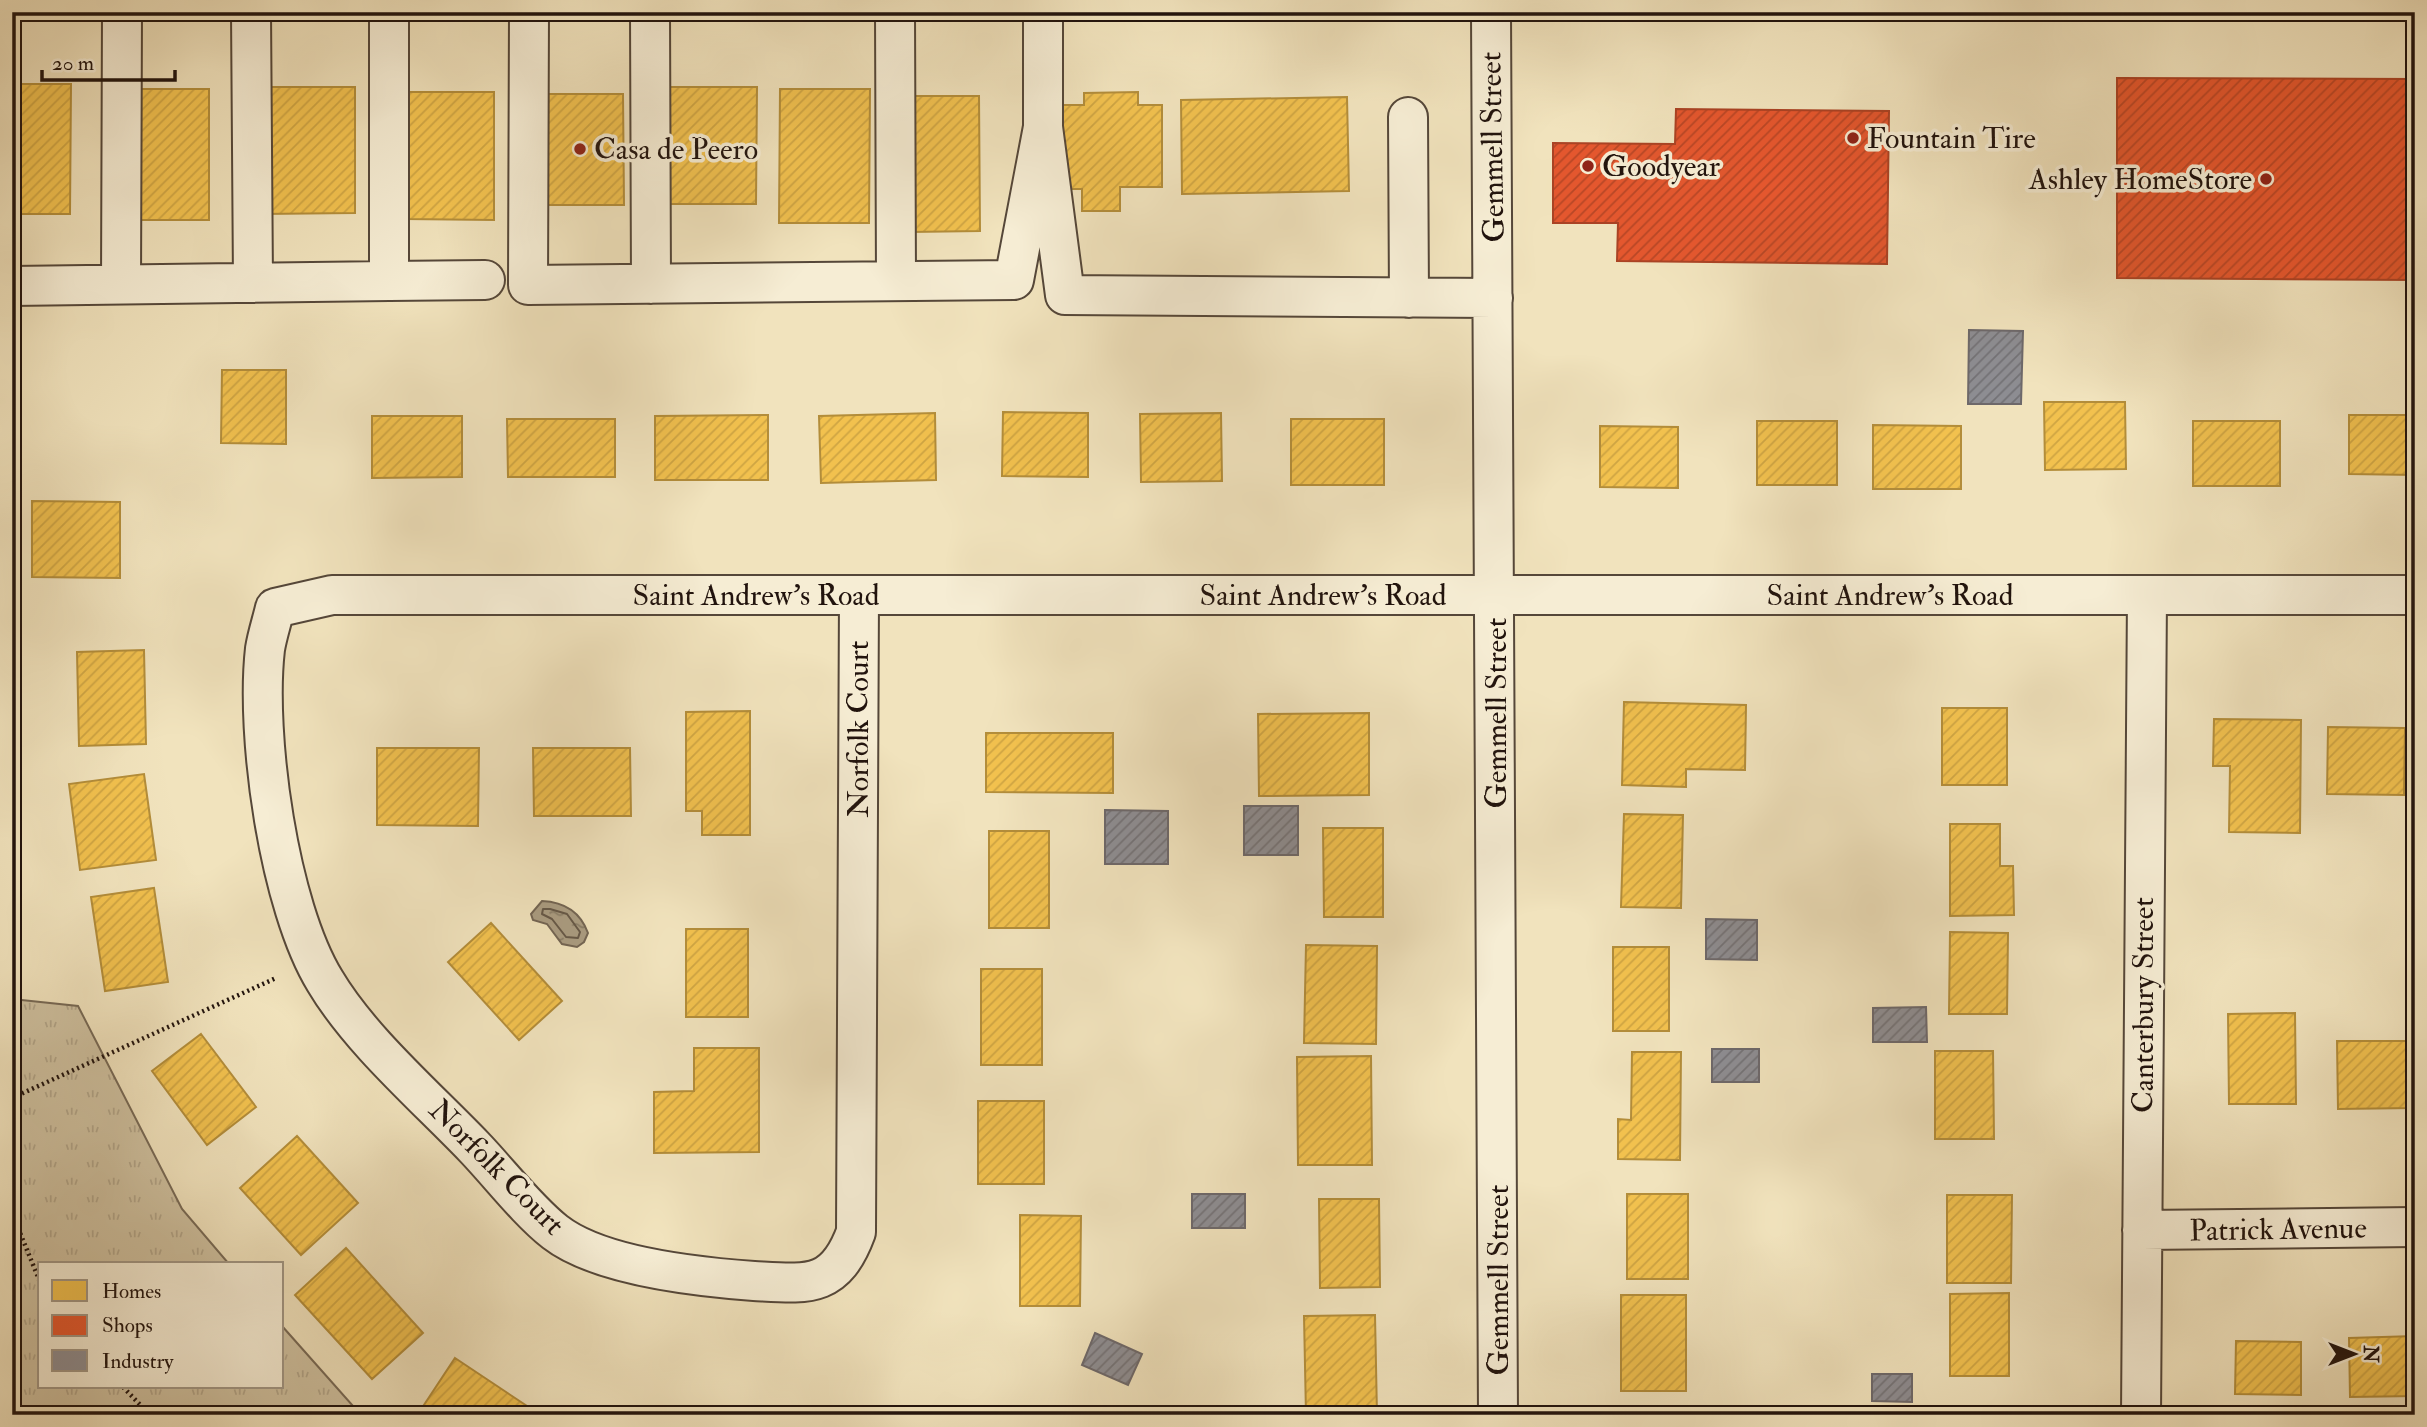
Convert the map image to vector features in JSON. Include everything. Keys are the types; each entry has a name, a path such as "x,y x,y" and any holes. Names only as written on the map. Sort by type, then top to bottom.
{"street":[{"path":"121,284 122,12"},
{"path":"251,12 253,283"},
{"path":"389,12 389,281"},
{"path":"529,12 528,285 1014,280 1043,127"},
{"path":"650,12 651,284"},
{"path":"895,12 896,281"},
{"path":"1043,12 1043,127 1065,295 1493,298"},
{"name":"Gemmell Street","path":"1491,12 1498,1415"},
{"path":"1408,117 1409,298"},
{"path":"12,286 485,280"},
{"name":"Saint Andrew's Road","path":"275,608 332,595 2415,595"},
{"name":"Canterbury Street","path":"2141,1415 2147,595"},
{"name":"Norfolk Court","path":"275,608 265,649 270,785 279,847 295,912 315,960 324,980 358,1025 556,1233 604,1255 691,1277 791,1283 824,1278 846,1259 856,1232 859,596"},
{"name":"Patrick Avenue","path":"2142,1230 2415,1227"}],"path":[{"path":"12,1098 315,960"},
{"path":"12,1213 38,1277"},
{"path":"124,1388 149,1415"}],"green space":[{"path":"12,999 78,1006 182,1209 227,1262 38,1262 38,1388 284,1388 284,1328 361,1415 12,1415"}],"water":[{"path":"542,901 557,903 576,913 588,933 584,942 577,947 562,944 547,924 533,920 531,914"}],"building: Homes":[{"path":"12,84 71,84 70,214 12,214"},
{"path":"261,87 355,87 355,213 261,214"},
{"path":"662,87 757,87 756,204 661,204"},
{"path":"139,89 209,89 209,220 139,220"},
{"path":"780,89 870,89 869,223 779,223"},
{"path":"406,92 494,92 494,220 405,219"},
{"path":"1138,92 1138,105 1162,105 1162,187 1120,187 1120,211 1082,211 1082,189 1056,189 1056,105 1084,105 1084,93"},
{"name":"Casa de Peero","path":"536,94 623,94 624,205 537,205"},
{"path":"910,96 979,96 980,231 910,232"},
{"path":"1347,97 1349,191 1182,194 1181,100"},
{"path":"222,370 286,370 286,444 221,443"},
{"path":"2044,402 2125,402 2126,469 2045,470"},
{"path":"1003,412 1088,413 1088,477 1002,476"},
{"path":"935,413 936,480 821,483 819,416"},
{"path":"1221,413 1222,481 1141,482 1140,414"},
{"path":"768,415 768,480 655,480 655,416"},
{"path":"2349,415 2415,415 2415,475 2349,474"},
{"path":"372,416 462,416 462,477 372,478"},
{"path":"507,419 615,419 615,477 508,477"},
{"path":"1291,419 1384,419 1384,485 1291,485"},
{"path":"1757,421 1837,421 1837,485 1757,485"},
{"path":"2193,421 2280,421 2280,486 2193,486"},
{"path":"1873,425 1961,426 1961,489 1873,489"},
{"path":"1600,426 1678,427 1678,488 1600,487"},
{"path":"32,501 120,502 120,578 32,577"},
{"path":"144,650 146,744 79,746 77,652"},
{"path":"1624,702 1746,705 1745,770 1686,769 1686,787 1622,785"},
{"path":"1942,708 2007,708 2007,785 1942,785"},
{"path":"750,711 750,835 702,835 702,811 686,811 686,712"},
{"path":"1369,713 1369,795 1259,796 1258,714"},
{"path":"2214,719 2301,720 2300,833 2229,832 2230,766 2213,766"},
{"path":"2328,727 2405,728 2404,795 2327,794"},
{"path":"986,733 1113,733 1113,793 986,792"},
{"path":"377,748 479,748 478,826 377,825"},
{"path":"533,748 630,748 631,816 534,816"},
{"path":"144,774 156,860 80,870 69,784"},
{"path":"1624,814 1683,815 1681,908 1621,907"},
{"path":"1950,824 2000,824 2000,866 2013,866 2014,915 1950,916"},
{"path":"1323,828 1383,828 1383,917 1324,917"},
{"path":"989,831 1049,831 1049,928 989,928"},
{"path":"154,888 168,982 105,991 91,897"},
{"path":"491,923 562,1001 519,1040 448,962"},
{"path":"686,929 748,929 748,1017 686,1017"},
{"path":"1950,932 2008,933 2007,1014 1949,1014"},
{"path":"1306,945 1377,946 1376,1044 1304,1043"},
{"path":"1613,947 1669,947 1669,1031 1613,1031"},
{"path":"981,969 1042,969 1042,1065 981,1065"},
{"path":"2295,1013 2296,1104 2229,1104 2228,1014"},
{"path":"201,1034 256,1107 207,1145 152,1071"},
{"path":"2337,1041 2414,1041 2414,1108 2338,1109"},
{"path":"694,1048 759,1048 759,1152 654,1153 654,1092 694,1091"},
{"path":"1935,1051 1993,1051 1994,1139 1935,1139"},
{"path":"1632,1052 1681,1052 1680,1160 1618,1159 1618,1119 1631,1120"},
{"path":"1371,1056 1372,1165 1298,1165 1297,1057"},
{"path":"978,1101 1044,1101 1044,1184 978,1184"},
{"path":"297,1136 358,1203 301,1255 240,1188"},
{"path":"1627,1194 1688,1194 1688,1279 1627,1279"},
{"path":"1947,1195 2012,1195 2011,1283 1947,1283"},
{"path":"1319,1199 1379,1199 1380,1287 1320,1288"},
{"path":"1020,1215 1081,1216 1080,1306 1020,1306"},
{"path":"346,1248 423,1333 372,1379 295,1295"},
{"path":"2009,1293 2009,1376 1950,1376 1950,1294"},
{"path":"1621,1295 1686,1295 1686,1391 1621,1391"},
{"path":"1375,1315 1377,1415 1306,1415 1304,1316"},
{"path":"2415,1336 2415,1396 2350,1397 2349,1338"},
{"path":"2236,1341 2301,1342 2301,1395 2235,1394"},
{"path":"455,1358 533,1410 529,1415 418,1414"}],"building: Shops":[{"name":"Ashley HomeStore","path":"2117,78 2415,79 2415,280 2117,278"},
{"path":"1676,109 1889,111 1887,264 1617,261 1618,223 1553,223 1553,143 1675,144"}],"building: Industry":[{"path":"1969,330 2023,331 2021,404 1968,404"},
{"path":"1244,806 1298,806 1298,855 1244,855"},
{"path":"1105,810 1168,811 1168,864 1105,864"},
{"path":"1706,919 1757,920 1757,960 1706,959"},
{"path":"1926,1007 1927,1042 1873,1042 1873,1008"},
{"path":"1712,1049 1759,1049 1759,1082 1712,1082"},
{"path":"1192,1194 1245,1194 1245,1228 1192,1228"},
{"path":"1095,1333 1142,1354 1128,1385 1082,1365"},
{"path":"1872,1374 1912,1374 1912,1402 1872,1401"}],"place":[{"name":"Fountain Tire","path":"1853,138"},
{"name":"Casa de Peero","path":"580,149"},
{"name":"Goodyear","path":"1588,166"},
{"name":"Ashley HomeStore","path":"2266,179"}]}
